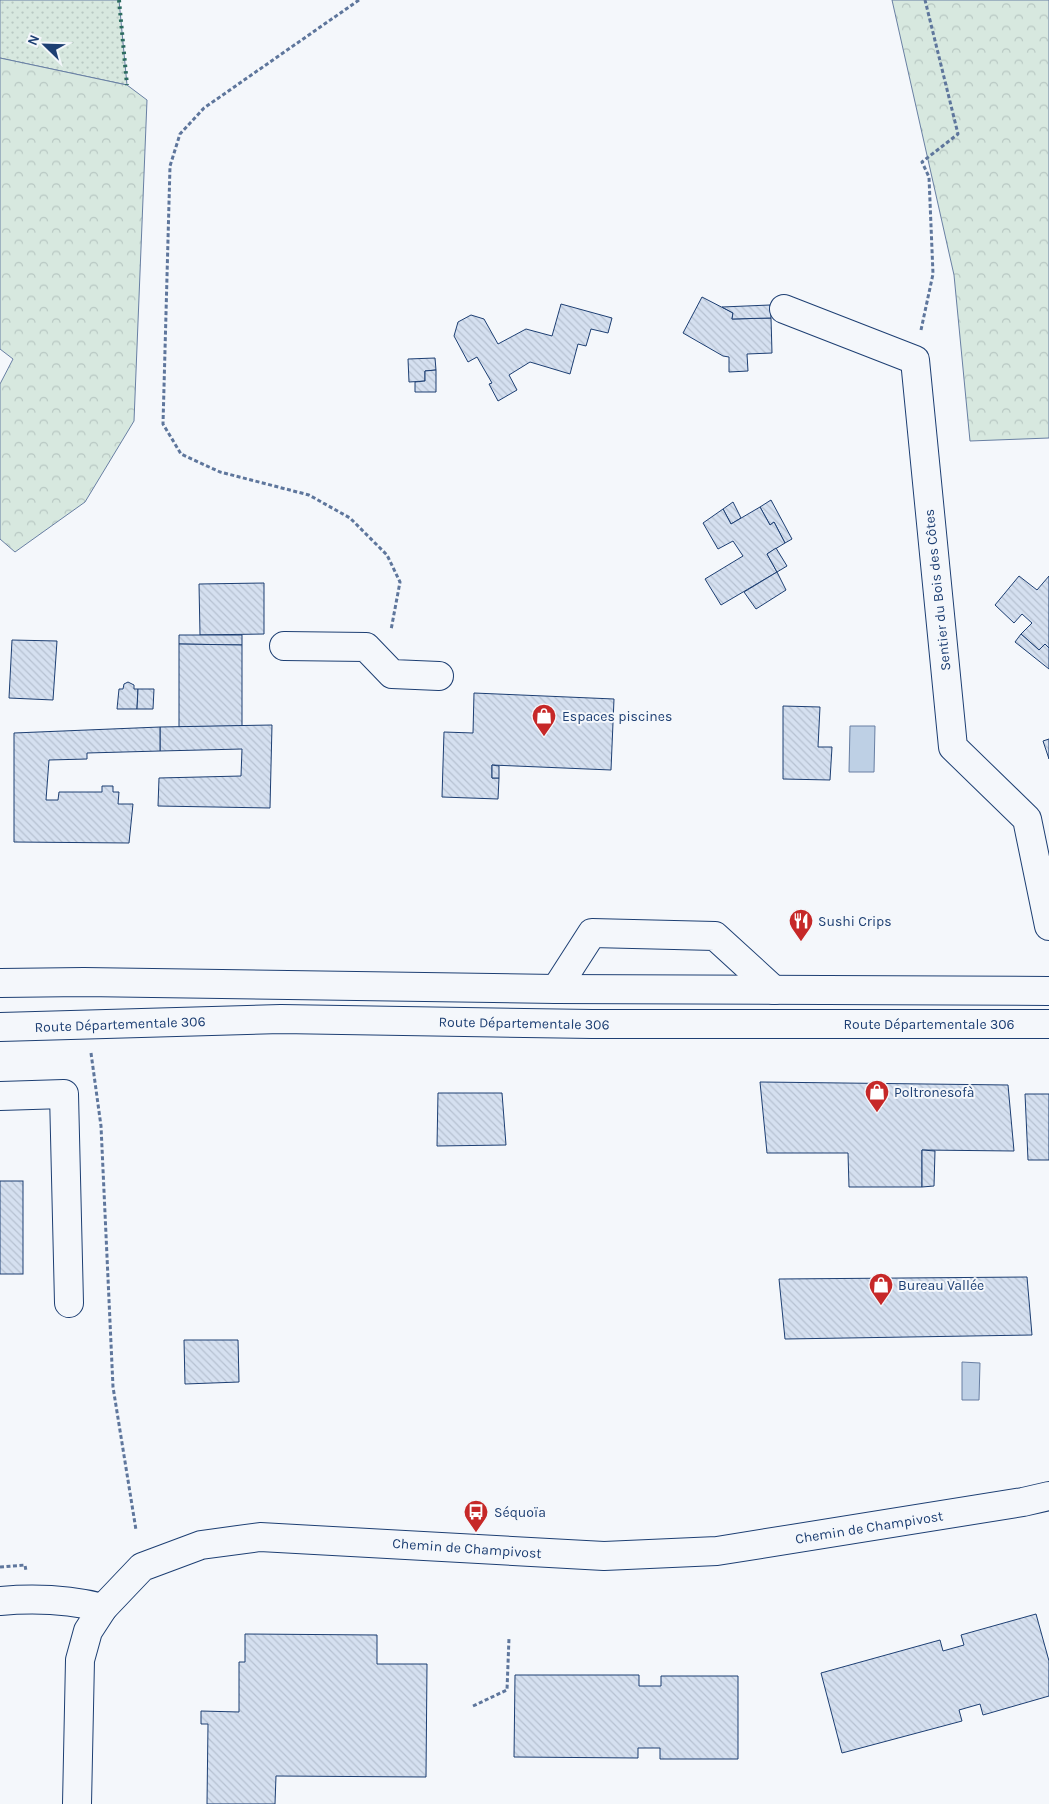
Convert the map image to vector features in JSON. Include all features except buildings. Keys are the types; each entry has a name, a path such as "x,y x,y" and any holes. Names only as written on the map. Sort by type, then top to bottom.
{"main road":[{"path":"784,309 914,360"},
{"name":"Sentier du Bois des Côtes","path":"914,360 952,747 1027,819 1049,926"},
{"path":"284,646 366,646 392,674 438,676"},
{"path":"556,990 592,932 715,936 774,990"},
{"path":"0,983 84,982 556,990 1049,991"},
{"name":"Route Départementale 306","path":"0,1027 281,1019 592,1024 1049,1024"},
{"path":"0,1096 64,1094 69,1303"},
{"name":"Chemin de Champivost","path":"78,1804 80,1660 88,1631 103,1608 142,1568 201,1545 260,1536 604,1556 708,1552 1049,1496"},
{"path":"0,1601 28,1599 76,1601 103,1608"}],"path":[{"path":"359,0 204,108 180,134 170,166 163,424 180,454 220,472 309,495 350,518 387,555 400,582 393,626 376,658"},
{"path":"914,360 933,274 929,177 922,162 958,134 925,0"},
{"path":"87,1025 101,1126 113,1387 136,1530"},
{"path":"473,1706 507,1690 509,1638"}],"green space":[{"path":"0,0 119,0 127,85 0,58"},
{"path":"892,0 1049,0 1049,438 970,441 954,275"},
{"path":"0,58 127,85 147,100 134,421 85,502 15,552 0,539 0,384 13,359 0,349"}],"water":[{"path":"850,726 875,726 874,772 849,772"},
{"path":"962,1362 980,1363 979,1400 962,1400"}],"hedge":[{"path":"119,0 127,85"}],"place":[{"name":"Espaces piscines","path":"544,737"},
{"name":"Sushi Crips","path":"801,942"},
{"name":"Poltronesofà","path":"877,1113"},
{"name":"Bureau Vallée","path":"881,1306"},
{"name":"Séquoïa","path":"476,1533"}]}
